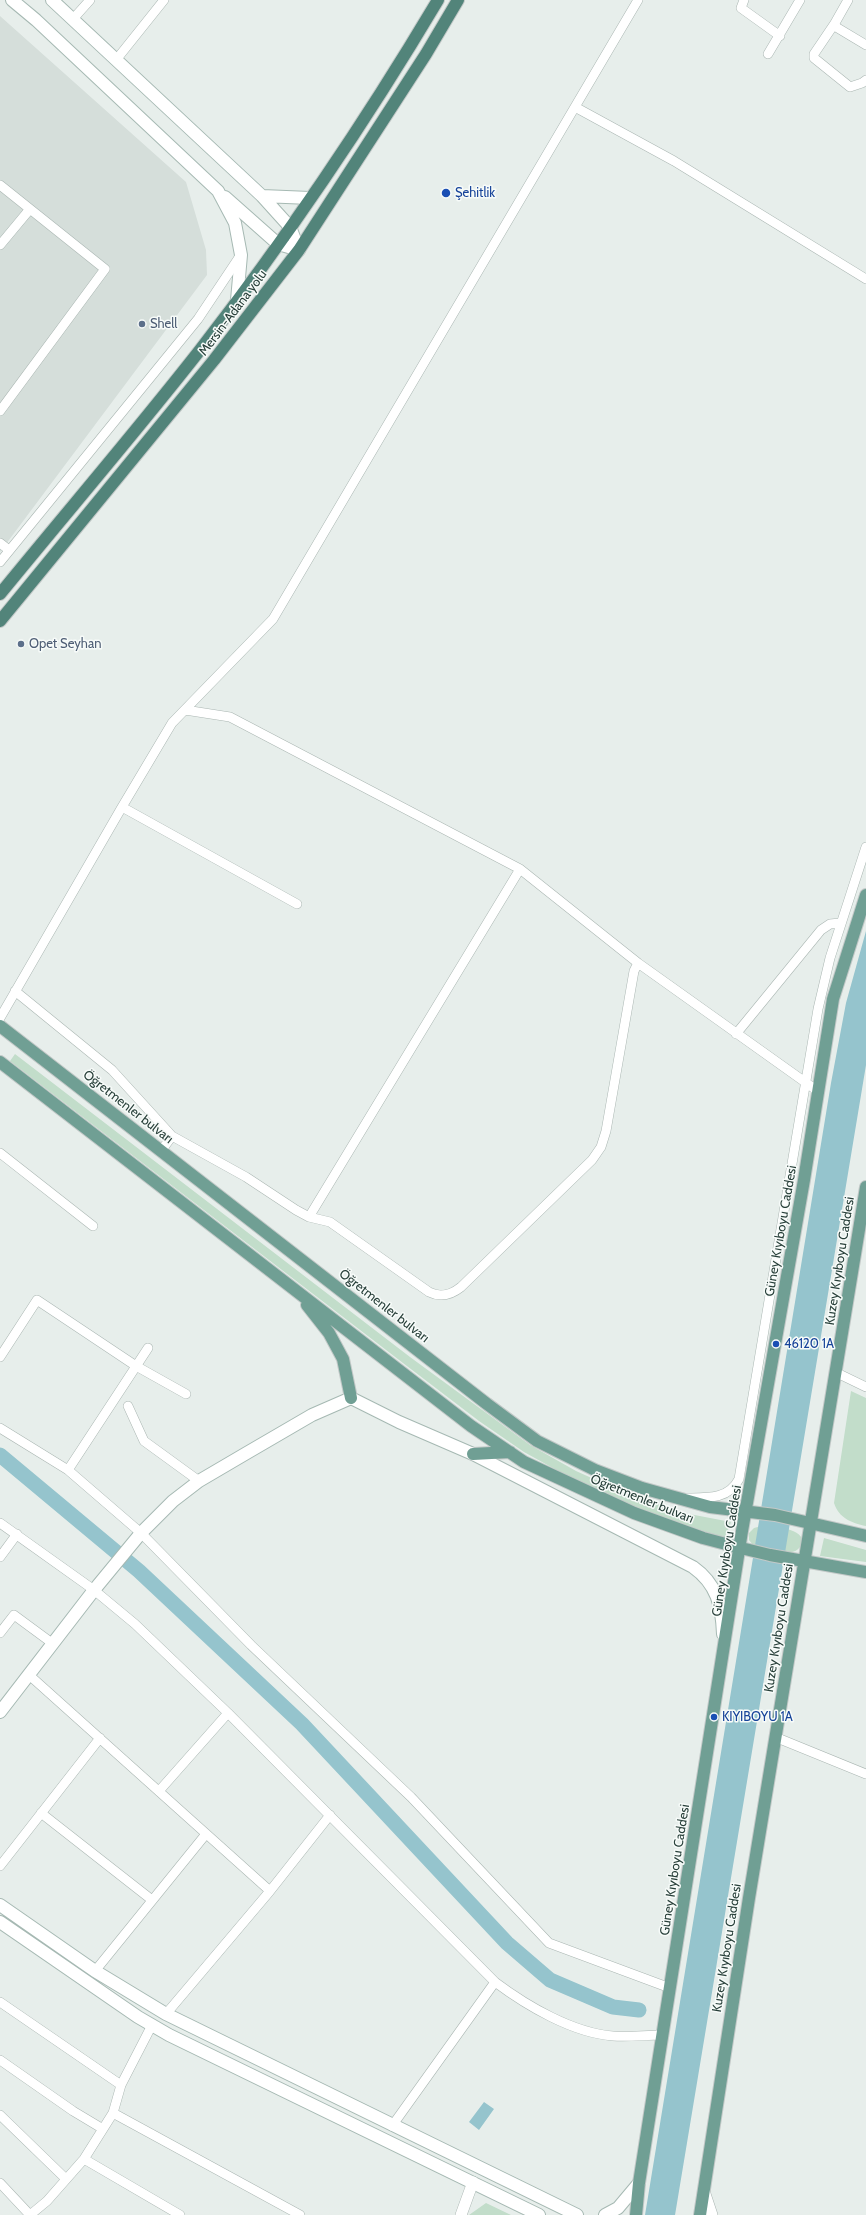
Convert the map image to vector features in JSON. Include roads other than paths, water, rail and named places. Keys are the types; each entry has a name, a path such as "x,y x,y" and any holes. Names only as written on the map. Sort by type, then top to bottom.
{"highway":[{"name":"Mersin-Adana yolu","path":"0,594 200,350 237,300 310,198 410,46 438,0"},
{"name":"Mersin-Adana yolu","path":"0,621 214,360 299,250 426,54 458,0"}],"main road":[{"path":"12,0 36,20 218,191 278,244 299,250"},
{"path":"52,0 262,196 290,227 299,250"},
{"path":"218,191 236,224 241,255 237,300"},
{"path":"262,196 310,198"},
{"name":"Güney Kıyıboyu Caddesi","path":"636,2215 638,2183 723,1660 751,1513 833,999 866,895"},
{"name":"Öğretmenler bulvarı","path":"0,1026 487,1404 537,1441 595,1470 642,1488 710,1507 810,1522"},
{"name":"Öğretmenler bulvarı","path":"3,1064 471,1426 524,1462 634,1513 703,1538 745,1549 804,1560"},
{"name":"Kuzey Kıyıboyu Caddesi","path":"700,2215 775,1737 804,1560 809,1543 810,1522 866,1187"},
{"path":"295,1290 330,1333 343,1359 352,1398 399,1422 472,1454 638,1538 693,1567 704,1575 713,1586 722,1613 723,1660"},
{"path":"0,1712 97,1586 138,1537 173,1500 200,1481 312,1415 352,1398"},
{"path":"472,1454 510,1452"},
{"path":"810,1522 866,1536"},
{"path":"804,1560 866,1572"},
{"path":"0,1905 95,1971 166,2014 392,2126 577,2215"},
{"path":"0,1922 152,2025 539,2215"},
{"path":"604,2215 618,2208 638,2183"}],"street":[{"path":"73,19 90,0"},
{"path":"116,60 164,0"},
{"path":"0,1018 172,723 273,619 638,0"},
{"path":"744,0 741,8 780,36"},
{"path":"768,54 800,0"},
{"path":"848,0 835,23 814,54 814,58 850,88 866,80"},
{"path":"835,23 836,27 866,45"},
{"path":"575,107 674,161 866,278"},
{"path":"0,184 105,269 0,410"},
{"path":"0,246 30,209"},
{"path":"0,562 198,318 241,255"},
{"path":"0,543 9,550"},
{"path":"185,710 230,717 448,830 520,870 638,963 819,1092"},
{"path":"122,807 297,904"},
{"path":"677,1498 709,1498 727,1493 734,1488 739,1479 818,1009 840,923 866,847"},
{"path":"309,1217 520,870"},
{"path":"736,1034 821,930 830,924 840,923"},
{"path":"15,991 112,1070 172,1136 246,1177 309,1217 330,1222 429,1292 441,1295 454,1292 592,1160 601,1146 606,1130 634,971 638,963"},
{"path":"161,1151 172,1136"},
{"path":"0,1153 93,1226"},
{"path":"0,1357 37,1300 136,1366 186,1394"},
{"path":"68,1470 148,1348"},
{"path":"835,1372 866,1387"},
{"path":"128,1406 144,1441 200,1481"},
{"path":"0,1428 68,1470 250,1646 411,1797 549,1943 670,1988"},
{"path":"0,1523 97,1586 228,1713 495,1982 525,2003 576,2026 613,2036 662,2035"},
{"path":"0,1557 17,1534"},
{"path":"0,1632 14,1615 52,1643"},
{"path":"28,1674 270,1891"},
{"path":"159,1791 228,1713"},
{"path":"775,1737 866,1774"},
{"path":"0,1866 100,1738"},
{"path":"42,1813 152,1900"},
{"path":"166,2014 270,1891 330,1816"},
{"path":"95,1971 206,1834"},
{"path":"392,2126 495,1982"},
{"path":"0,2002 121,2085"},
{"path":"0,2183 30,2215 47,2200 84,2159 103,2129 112,2113 121,2085 152,2025"},
{"path":"0,2060 72,2111 103,2129"},
{"path":"112,2113 300,2215"},
{"path":"0,2114 66,2179"},
{"path":"84,2159 180,2215"},
{"path":"461,2215 473,2182"},
{"path":"704,2191 712,2215"}],"water":[{"path":"866,931 866,1065 675,2215 645,2215 831,1083 846,1003"},
{"path":"484,2102 494,2109 479,2130 469,2122"}],"waterway":[{"path":"0,1455 139,1571 302,1724 507,1943 550,1980 613,2007 639,2010"}],"place":[{"name":"Şehitlik","path":"446,193"},
{"name":"Shell","path":"142,324"},
{"name":"Opet Seyhan","path":"21,644"},
{"name":"46120 1A","path":"776,1344"},
{"name":"KIYIBOYU 1A","path":"714,1717"}]}
